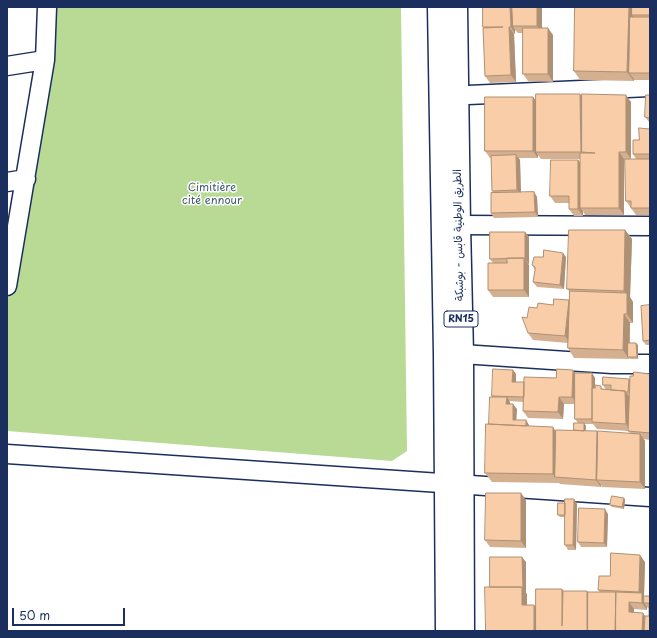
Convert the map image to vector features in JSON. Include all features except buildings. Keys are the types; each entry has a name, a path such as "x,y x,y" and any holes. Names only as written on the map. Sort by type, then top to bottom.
{"main road":[{"name":"الطريق الوطنية قابس - بوشبكة","path":"439,7 449,96 459,225 453,354"},
{"name":"الطريق الوطنية قابس - بوشبكة","path":"456,7 449,96 454,484 463,631"},
{"name":"الطريق الوطنية قابس - بوشبكة","path":"447,631 454,484"}],"street":[{"path":"7,286 45,60 47,7"},
{"path":"7,66 45,60"},
{"path":"449,96 650,87"},
{"path":"7,182 26,180"},
{"path":"459,225 650,226"},
{"path":"453,354 612,364 650,364"},
{"path":"7,454 650,497"}],"green space":[{"name":"Cimitière cité ennour","path":"53,7 401,7 407,451 392,461 7,431 7,303 54,29"}]}
